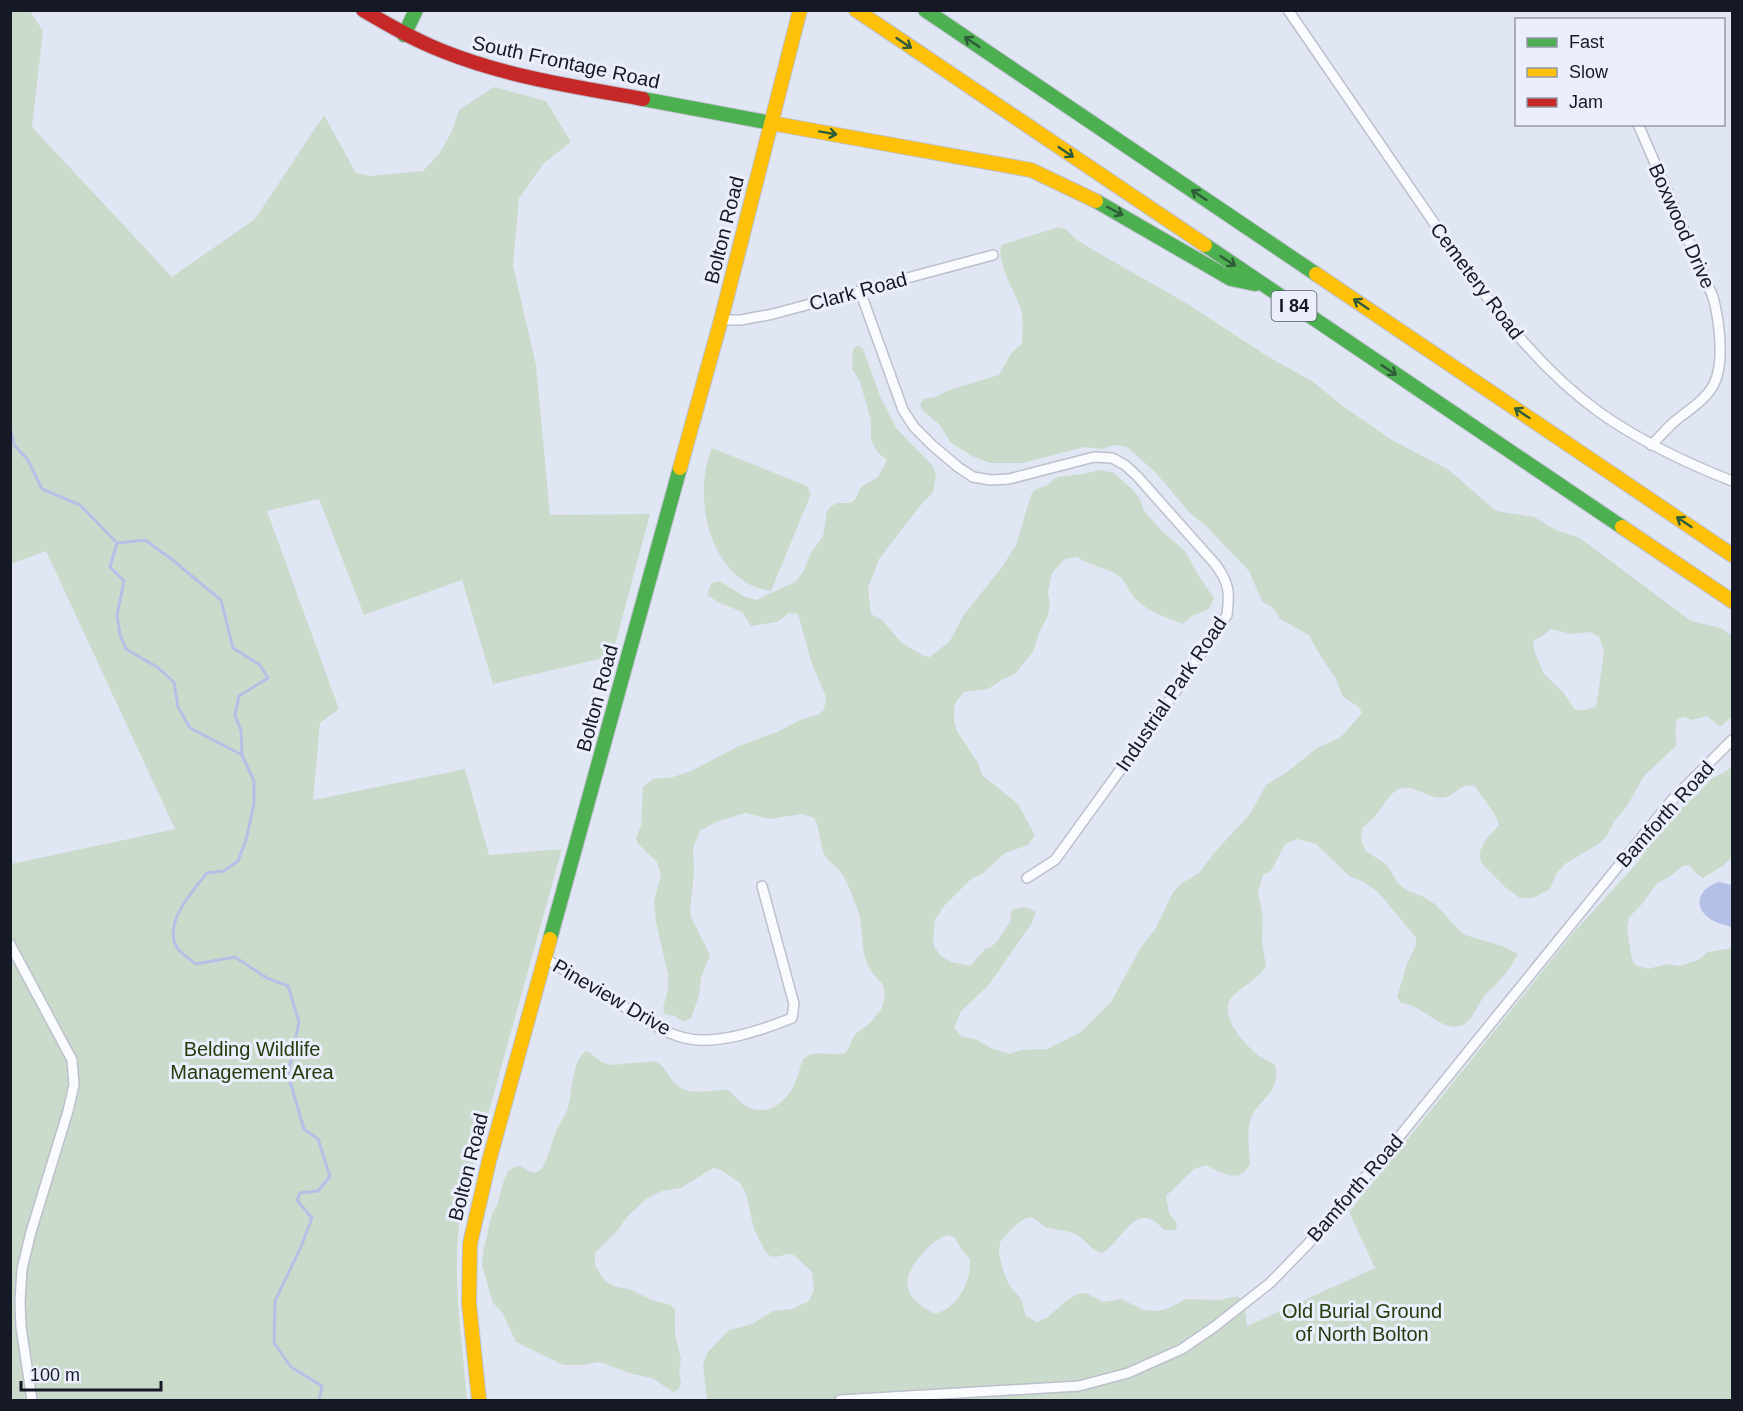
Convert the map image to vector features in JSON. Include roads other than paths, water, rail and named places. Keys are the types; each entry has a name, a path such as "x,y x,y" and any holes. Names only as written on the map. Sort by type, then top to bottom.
{"main road":[{"name":"South Frontage Road","path":"363,10 404,35 462,60 504,72 1031,170 1117,212 1231,279 1265,286"},
{"path":"404,35 416,10"},
{"name":"I 84","path":"856,10 1732,601"},
{"name":"I 84","path":"925,10 1732,555"},
{"name":"Bolton Road","path":"479,1401 469,1303 470,1244 489,1161 721,320 799,12"}],"street":[{"name":"Cemetery Road","path":"1288,10 1494,308 1550,370 1598,412 1651,445 1732,481"},
{"name":"Boxwood Drive","path":"1639,126 1713,297 1719,320 1719,362 1715,383 1700,402 1673,423 1651,445"},
{"name":"Clark Road","path":"721,320 741,321 762,316 993,255"},
{"name":"Industrial Park Road","path":"860,291 903,410 914,427 958,467 974,477 991,480 1009,479 1094,458 1112,458 1125,465 1137,476 1226,579 1230,596 1227,615 1152,726 1055,860 1027,878"},
{"name":"Bamforth Road","path":"840,1401 1079,1386 1128,1373 1182,1350 1214,1327 1270,1283 1307,1245 1386,1153 1671,801 1732,740"},
{"name":"Pineview Drive","path":"544,958 651,1024 684,1038 704,1040 725,1038 779,1023 792,1018 794,1005 762,886"},
{"path":"10,944 72,1060 74,1085 22,1269 21,1327 33,1401"}],"water":[{"path":"1719,882 1732,885 1732,927 1711,920 1700,907 1700,897 1703,892"}],"waterway":[{"path":"10,426 14,445 28,460 42,489 80,505 117,543 110,567 124,581 117,615 120,635 126,649 157,667 174,682 178,707 190,728 242,755 254,781 254,804 246,840 238,861 224,871 207,873 177,915 173,935 179,950 196,964 235,957 267,978 288,986 299,1022 288,1075 304,1129 318,1139 330,1176 318,1191 300,1193 297,1200 312,1218 275,1301 274,1343 291,1367 322,1386 319,1400"},
{"path":"117,543 145,540 221,600 233,648 260,665 268,678 239,696 235,715 241,731 242,755"}],"park label":[{"name":"Belding Wildlife Management Area","path":"252,1060"},
{"name":"Old Burial Ground of North Bolton","path":"1362,1322"}]}
